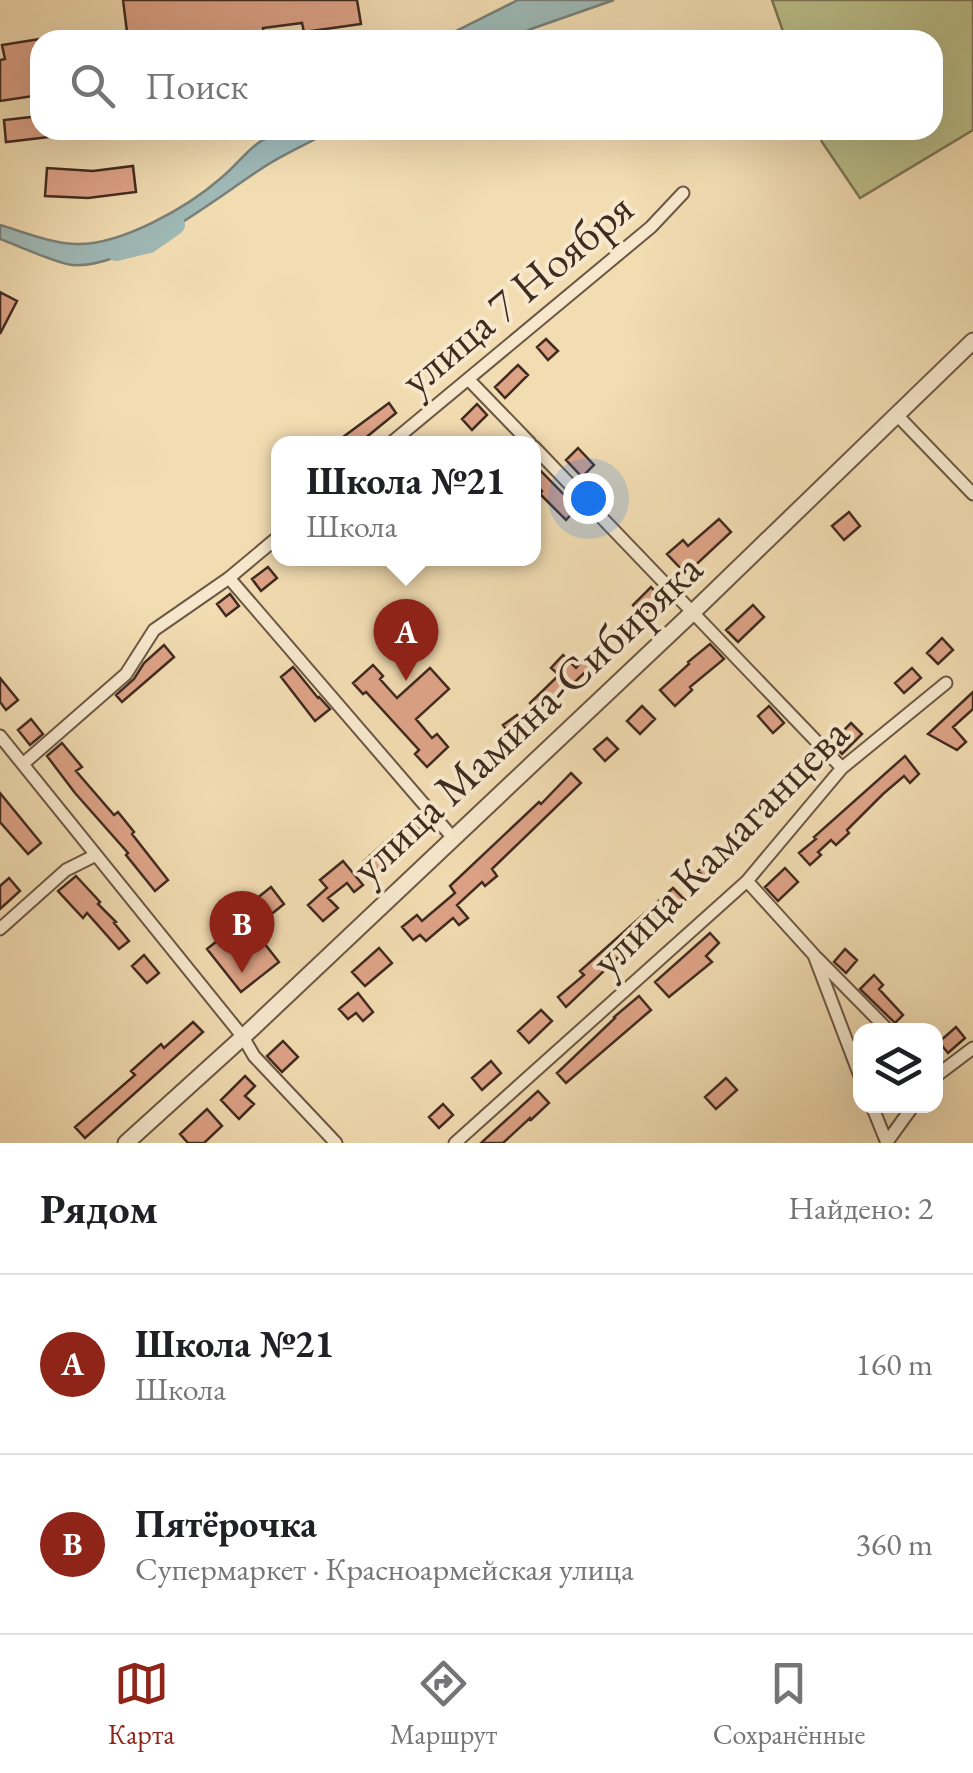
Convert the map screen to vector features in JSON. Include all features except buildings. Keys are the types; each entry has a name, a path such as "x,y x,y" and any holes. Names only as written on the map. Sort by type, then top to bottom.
{"street":[{"name":"улица 7 Ноября","path":"402,436 651,227 683,194"},
{"name":"улица Мамина-Сибиряка","path":"126,1143 692,613 973,341"},
{"path":"469,380 523,436"},
{"path":"896,414 973,494"},
{"path":"541,454 842,768"},
{"path":"22,764 126,674 154,630 229,578 271,543"},
{"path":"229,578 453,838"},
{"name":"улица Камаганцева","path":"454,1143 747,880 842,768 946,683"},
{"path":"0,736 243,1037 254,1056 336,1143"},
{"path":"0,928 66,870 96,856"},
{"path":"747,880 881,1023"},
{"path":"814,955 853,1058"},
{"path":"943,1069 973,1048"},
{"path":"875,1113 887,1143"},
{"path":"887,1143 907,1113"}],"green space":[{"path":"772,0 973,0 973,130 860,198 821,140 943,140 943,30 782,30"}],"water":[{"path":"518,0 614,0 529,30 458,30"},
{"path":"313,140 272,162 172,229 120,256 73,265 0,239 0,225 75,244 132,232 207,189 261,141"}],"waterway":[{"path":"116,251 149,243 175,225"}],"place":[{"name":"Школа №21","path":"406,681"},
{"name":"Пятёрочка","path":"242,973"}]}
